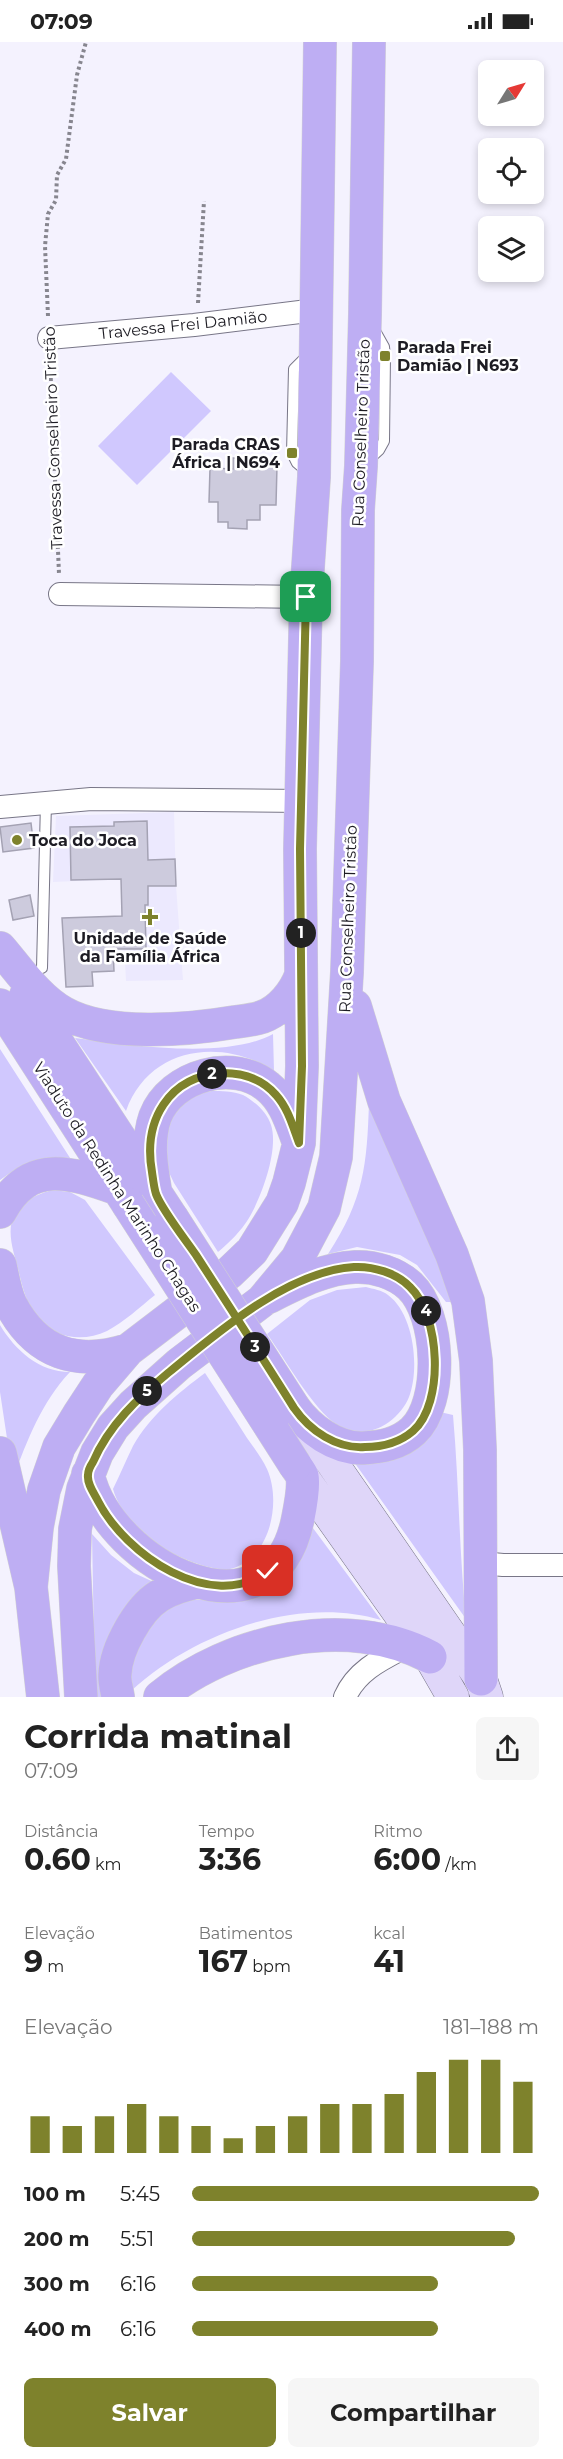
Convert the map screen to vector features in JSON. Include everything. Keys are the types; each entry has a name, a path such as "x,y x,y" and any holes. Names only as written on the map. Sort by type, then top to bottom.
{"main road":[{"path":"31,1587 37,1527 44,1490 59,1447 99,1385 128,1350 229,1273 252,1251 282,1203 299,1143 302,1066 300,849 303,801 306,597 314,477 320,42"},
{"name":"Rua Conselheiro Tristão","path":"81,1697 74,1566 78,1506 97,1453 113,1427 133,1404 171,1370 262,1301 297,1259 308,1241 324,1208 331,1186 339,1128 347,972 357,661 358,510 365,314 369,42"},
{"path":"0,948 27,981 63,1013 95,1024 123,1028 182,1030 262,1017 290,996 301,975"},
{"name":"Viaduto da Redinha Marinho Chagas","path":"0,956 47,1026 143,1201 298,1471 418,1651 453,1697"},
{"path":"347,972 364,1039 384,1101 452,1255 468,1301 476,1361 480,1450 481,1681"},
{"name":"Viaduto da Redinha Marinho Chagas","path":"3,1010 296,1411 481,1681"},
{"path":"0,1212 10,1194 25,1182 39,1176 72,1174 143,1201 155,1117 174,1092 190,1080 221,1074 251,1076 277,1095 290,1118 299,1143"},
{"path":"0,1265 10,1304 30,1330 50,1347 79,1357 104,1358 128,1350"},
{"path":"262,1301 295,1284 327,1272 354,1267 372,1268 394,1275 411,1287 423,1304 430,1325 435,1365 431,1401 424,1418 414,1430 399,1440 374,1447 342,1446 323,1436 296,1411"},
{"path":"0,1453 31,1587 43,1697"},
{"path":"88,1474 91,1487 105,1514 125,1540 161,1566 198,1582 223,1587 238,1586 259,1578 276,1564 291,1540 297,1523 298,1471"},
{"path":"118,1697 114,1674 122,1646 140,1614 158,1597 175,1587 198,1582"},
{"path":"160,1697 178,1682 203,1667 238,1653 313,1636 357,1636 418,1651"}],"street":[{"name":"Travessa Frei Damião","path":"49,338 195,325 316,310"},
{"path":"60,594 306,597"},
{"path":"0,807 46,801 91,799 303,801"},
{"path":"481,1563 503,1566 563,1565"},
{"path":"345,1697 351,1683 363,1671 418,1651"}],"lane":[{"path":"42,968 46,801"}],"path":[{"name":"Travessa Conselheiro Tristão","path":"60,594 45,246 48,214 56,200 57,175 66,159 77,75 86,42"},
{"path":"195,325 204,201"}],"shaded area":[{"path":"171,372 211,411 137,485 98,446"},
{"name":"Unidade de Saúde da Família África","path":"174,812 176,886 183,980 126,981 121,879 53,882 56,816"},
{"path":"273,1034 274,1071 253,1060 232,1054 210,1052 189,1054 169,1061 151,1073 137,1090 126,1111 75,1038 149,1047 204,1049 253,1042"},
{"path":"0,1049 72,1161 13,1171 0,1180"},
{"path":"211,1091 235,1093 251,1100 266,1116 273,1135 268,1172 254,1209 239,1232 218,1252 174,1183 165,1164 169,1117 194,1095"},
{"path":"369,1102 455,1302 446,1302 417,1265 400,1255 357,1247 328,1254 349,1216 361,1181 367,1145"},
{"path":"52,1190 70,1192 85,1200 155,1295 120,1323 107,1331 89,1337 62,1335 46,1326 35,1315 23,1289 12,1242 11,1228 14,1215 25,1202"},
{"path":"366,1287 388,1295 404,1315 412,1342 414,1372 409,1397 397,1415 379,1428 358,1432 337,1425 318,1407 267,1334 310,1300 337,1290"},
{"path":"0,1325 13,1343 29,1358 48,1368 70,1372 43,1409 13,1478 0,1392"},
{"path":"205,1373 263,1461 271,1482 273,1497 269,1528 263,1542 255,1554 244,1563 230,1569 197,1564 150,1541 128,1520 113,1489 140,1435 156,1415"},
{"path":"440,1412 453,1415 466,1619 354,1462"},
{"path":"307,1520 381,1620 348,1613 314,1612 279,1617 244,1626 210,1639 179,1656 150,1675 125,1697 95,1697 92,1534 111,1555 134,1573 193,1600 217,1600"}],"building":[{"path":"233,458 252,459 252,465 277,466 276,505 260,505 260,520 247,520 247,529 228,528 228,522 218,522 218,502 209,502 210,468 233,469"},
{"path":"147,821 148,860 175,859 176,886 148,886 148,905 145,905 146,949 113,949 114,971 92,972 93,986 66,987 62,918 122,916 121,879 71,880 70,827 114,826 114,822"},
{"name":"Toca do Joca","path":"31,823 34,848 3,852 0,827"},
{"path":"30,895 34,916 13,920 9,900"}],"place":[{"name":"Parada Frei Damião | N693","path":"385,356"},
{"name":"Parada CRAS África | N694","path":"292,453"},
{"name":"Toca do Joca","path":"17,840"},
{"name":"Unidade de Saúde da Família África","path":"150,917"}],"route":[{"path":"268,1571 248,1583 223,1587 198,1582 161,1566 125,1540 114,1527 91,1487 88,1474 97,1453 113,1427 133,1404 178,1364 220,1332 262,1301 295,1284 327,1272 354,1267 372,1268 394,1275 411,1287 423,1304 430,1325 435,1365 431,1401 424,1418 414,1430 387,1445 358,1448 342,1446 323,1436 298,1414 254,1345 213,1282 172,1218 156,1194 150,1159 155,1117 160,1109 174,1092 190,1080 207,1075 235,1073 251,1076 267,1086 285,1107 299,1143 302,1066 300,849 303,801 306,597"}]}
